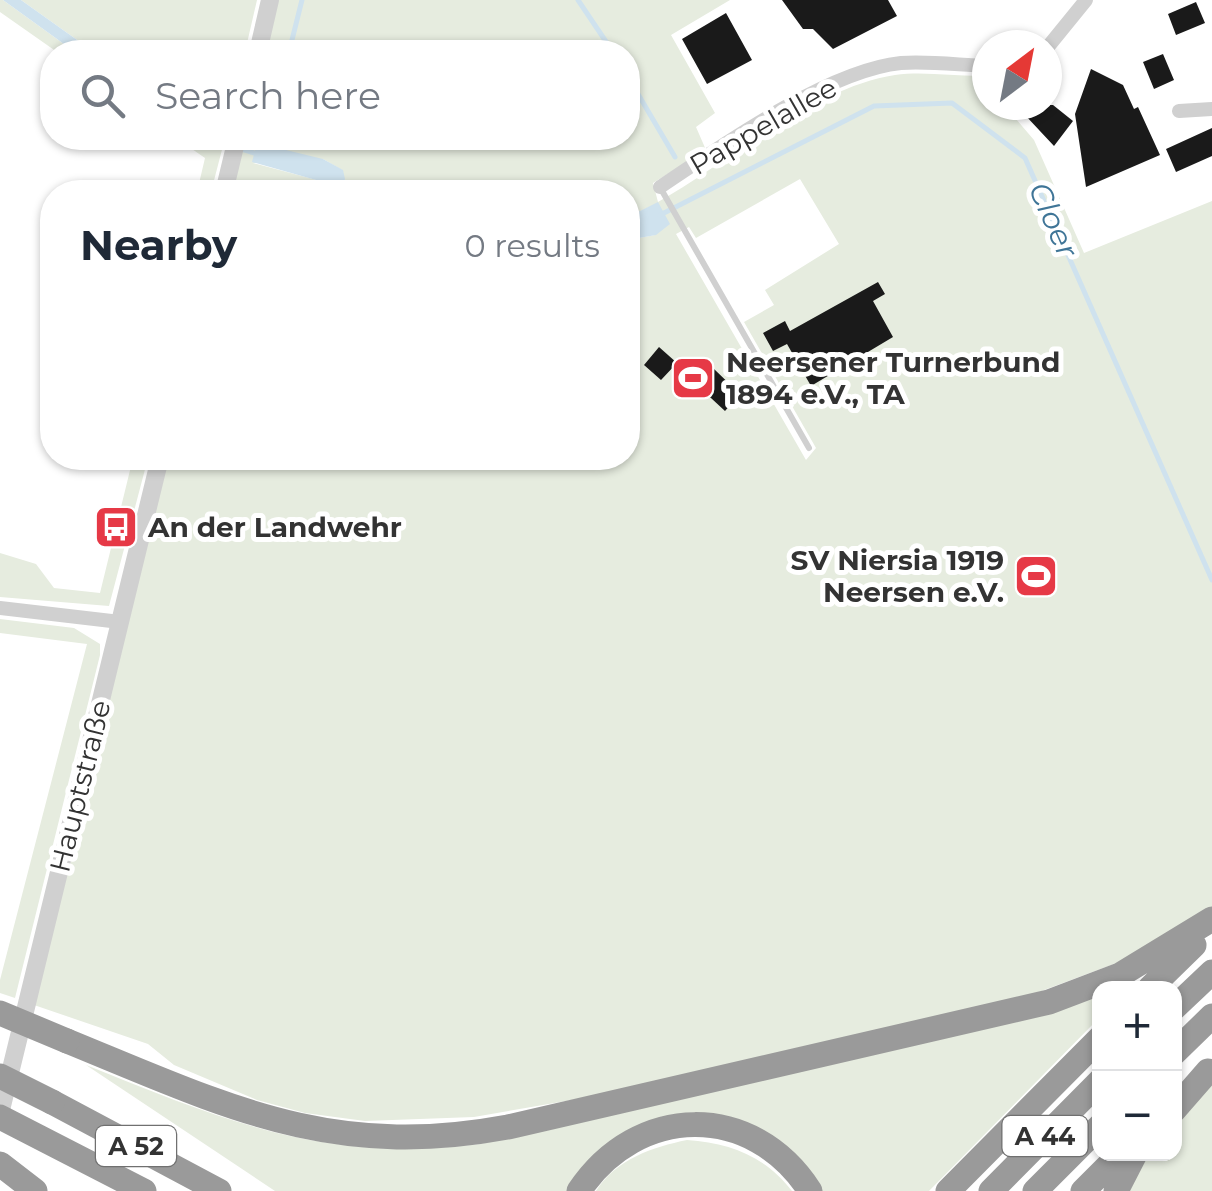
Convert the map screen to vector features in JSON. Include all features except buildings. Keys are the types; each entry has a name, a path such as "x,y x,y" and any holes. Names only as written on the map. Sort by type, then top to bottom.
{"highway":[{"path":"0,1013 213,1101 291,1126 360,1138 434,1138 527,1123 1049,1002 1120,975 1212,919"},
{"path":"1157,981 1212,928"},
{"path":"1182,1000 1212,972"},
{"path":"1182,1045 1212,1016"},
{"path":"948,1191 1092,1046"},
{"path":"1182,1091 1210,1069"},
{"path":"1182,1101 1210,1069"},
{"name":"A 52","path":"0,1076 219,1191"},
{"name":"A 44","path":"991,1191 1092,1090"},
{"name":"A 52","path":"0,1115 144,1191"},
{"path":"579,1191 593,1171 628,1142 667,1127 700,1124 737,1131 772,1149 810,1191"},
{"name":"A 44","path":"1035,1191 1092,1134"},
{"path":"1083,1191 1113,1161"},
{"path":"1116,1191 1131,1161"},
{"path":"0,1164 33,1189"}],"street":[{"path":"261,40 270,0"},
{"path":"1062,30 1086,0"},
{"name":"Pappelallee","path":"660,187 724,145 841,80 900,63 972,65"},
{"path":"1178,111 1212,108"},
{"path":"226,180 234,150"},
{"name":"Hauptstraße","path":"0,1115 157,470"},
{"path":"0,608 120,622"}],"lane":[{"path":"660,187 809,448"}],"shaded area":[{"path":"3,0 58,40 40,40 0,12"},
{"path":"21,0 257,0 248,40 77,40"},
{"path":"278,0 730,0 671,35 715,113 696,127 706,150 653,183 658,202 771,129 833,95 864,82 918,74 972,76 972,120 1017,120 1034,140 1084,253 1212,201 1212,908 1130,958 1020,999 595,1096 474,1117 365,1121 305,1113 257,1100 174,1065 148,1044 34,1005 164,470 640,470 640,238 655,235 658,203 640,211 640,180 341,180 342,170 323,159 253,163 317,180 234,180 241,150 640,150 640,40 268,40","holes":["800,179 839,244 765,290 774,305 744,322 816,448 806,460 676,234 689,227 696,238"]},
{"path":"193,150 222,150 214,180 200,180 205,158"},
{"path":"130,470 145,470 109,606 0,597 0,553 36,564 54,588 100,593"},
{"path":"0,619 74,628 100,644 15,998 0,993 0,980 87,644 0,633"},
{"path":"1092,995 1092,1025 929,1191 819,1191 793,1156 683,1117 569,1191 275,1191 86,1065 185,1104 277,1133 372,1148 424,1148 480,1144 923,1043"},
{"path":"1212,1081 1212,1191 1129,1191 1144,1161 1182,1161 1182,1113"},
{"path":"687,1140 718,1144 746,1154 770,1169 792,1191 596,1191 614,1171 636,1156"}],"water":[{"path":"3,0 21,0 77,40 58,40"},
{"path":"255,150 286,150 323,159 343,170 345,179 316,180 252,162"},
{"path":"658,202 670,224 656,235 640,238 640,211"}],"waterway":[{"path":"292,40 302,0"},
{"path":"578,0 605,40"},
{"path":"640,97 675,157"},
{"name":"Cloer","path":"660,215 874,106 952,103 1025,158 1212,580"},
{"name":"Cloer","path":"244,150 257,154"}],"place":[{"name":"Neersener Turnerbund 1894 e.V., TA","path":"693,378"},
{"name":"An der Landwehr","path":"116,527"},
{"name":"SV Niersia 1919 Neersen e.V.","path":"1036,576"}]}
